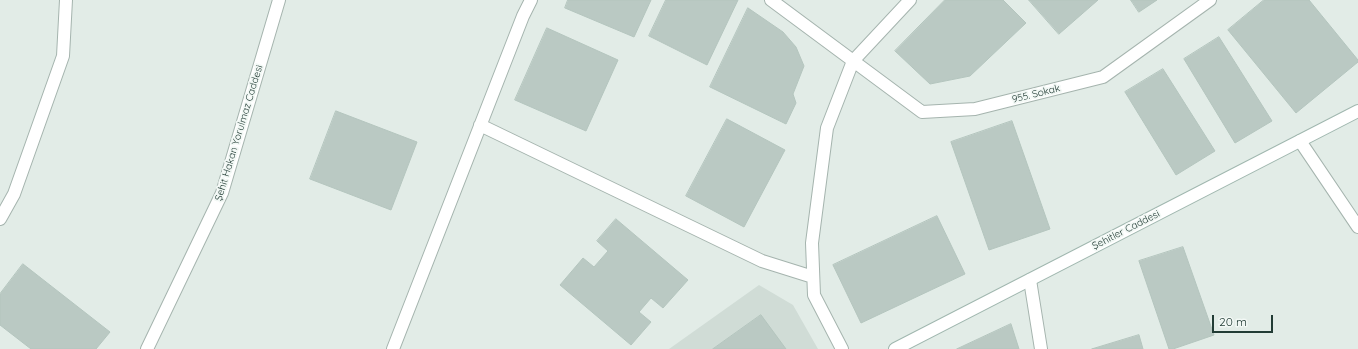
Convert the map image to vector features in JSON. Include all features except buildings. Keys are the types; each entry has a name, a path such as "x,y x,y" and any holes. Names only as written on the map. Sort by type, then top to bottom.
{"street":[{"path":"0,219 14,194 63,56 66,0"},
{"name":"Şehit Hakan Yorulmaz Caddesi","path":"147,349 222,193 279,0"},
{"path":"392,349 523,16 531,0"},
{"name":"955. Sokak","path":"771,0 922,112 975,110 1103,77 1210,0"},
{"path":"842,349 814,295 812,243 827,128 853,61 910,0"},
{"name":"Şehitler Caddesi","path":"895,349 1358,111"},
{"path":"480,125 762,261 813,276"},
{"path":"1300,141 1358,226"},
{"path":"1030,280 1041,349"}],"shaded area":[{"path":"759,285 793,305 818,349 669,349"}]}
